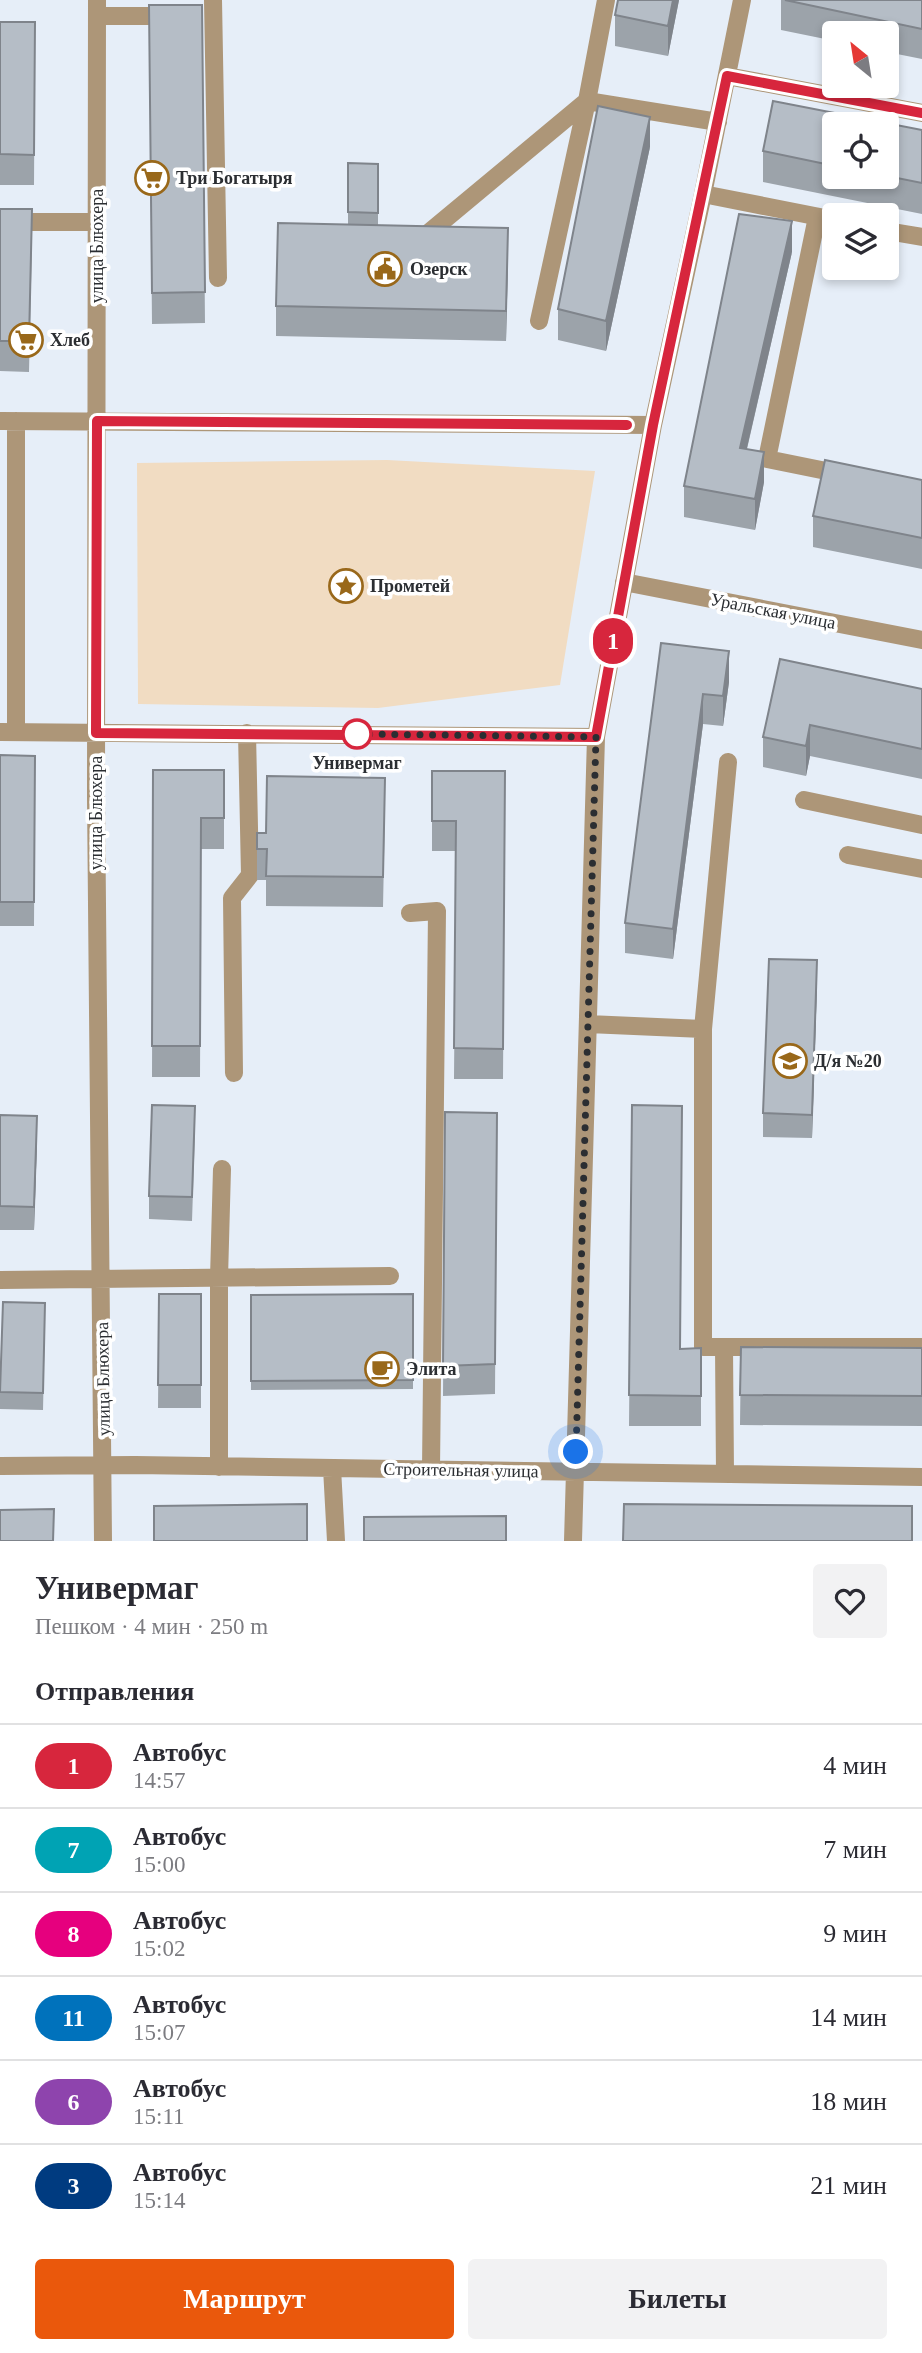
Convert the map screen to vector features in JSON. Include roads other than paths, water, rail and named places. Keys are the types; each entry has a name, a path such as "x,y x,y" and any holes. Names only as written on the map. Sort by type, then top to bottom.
{"street":[{"path":"539,321 606,0"},
{"path":"573,1541 596,737 653,425 718,122 741,0"},
{"path":"97,8 203,12 218,278"},
{"name":"улица Блюхера","path":"97,8 96,733 103,1541"},
{"path":"727,76 922,113"},
{"path":"438,247 406,246 587,101 718,122"},
{"path":"703,194 822,217"},
{"path":"0,222 97,222"},
{"path":"899,232 922,237"},
{"path":"822,234 767,459 857,477"},
{"path":"596,737 8,732 8,421 653,425"},
{"name":"Уральская улица","path":"624,582 922,640"},
{"path":"234,1073 232,898 250,875 247,733"},
{"path":"728,762 703,1029 703,1347 922,1347"},
{"path":"804,800 922,825"},
{"path":"848,855 922,869"},
{"path":"410,913 437,911 431,1469"},
{"path":"588,1024 703,1029"},
{"path":"219,1467 222,1169"},
{"path":"0,1280 390,1276"},
{"path":"724,1347 725,1474"},
{"name":"Строительная улица","path":"0,1466 104,1465 922,1477"},
{"path":"332,1468 336,1541"}],"place":[{"name":"Три Богатыря","path":"152,178"},
{"name":"Озерск","path":"385,269"},
{"name":"Хлеб","path":"26,340"},
{"name":"Прометей","path":"346,586"},
{"name":"Универмаг","path":"357,734"},
{"name":"Д/я №20","path":"790,1061"},
{"name":"Элита","path":"382,1369"}]}
